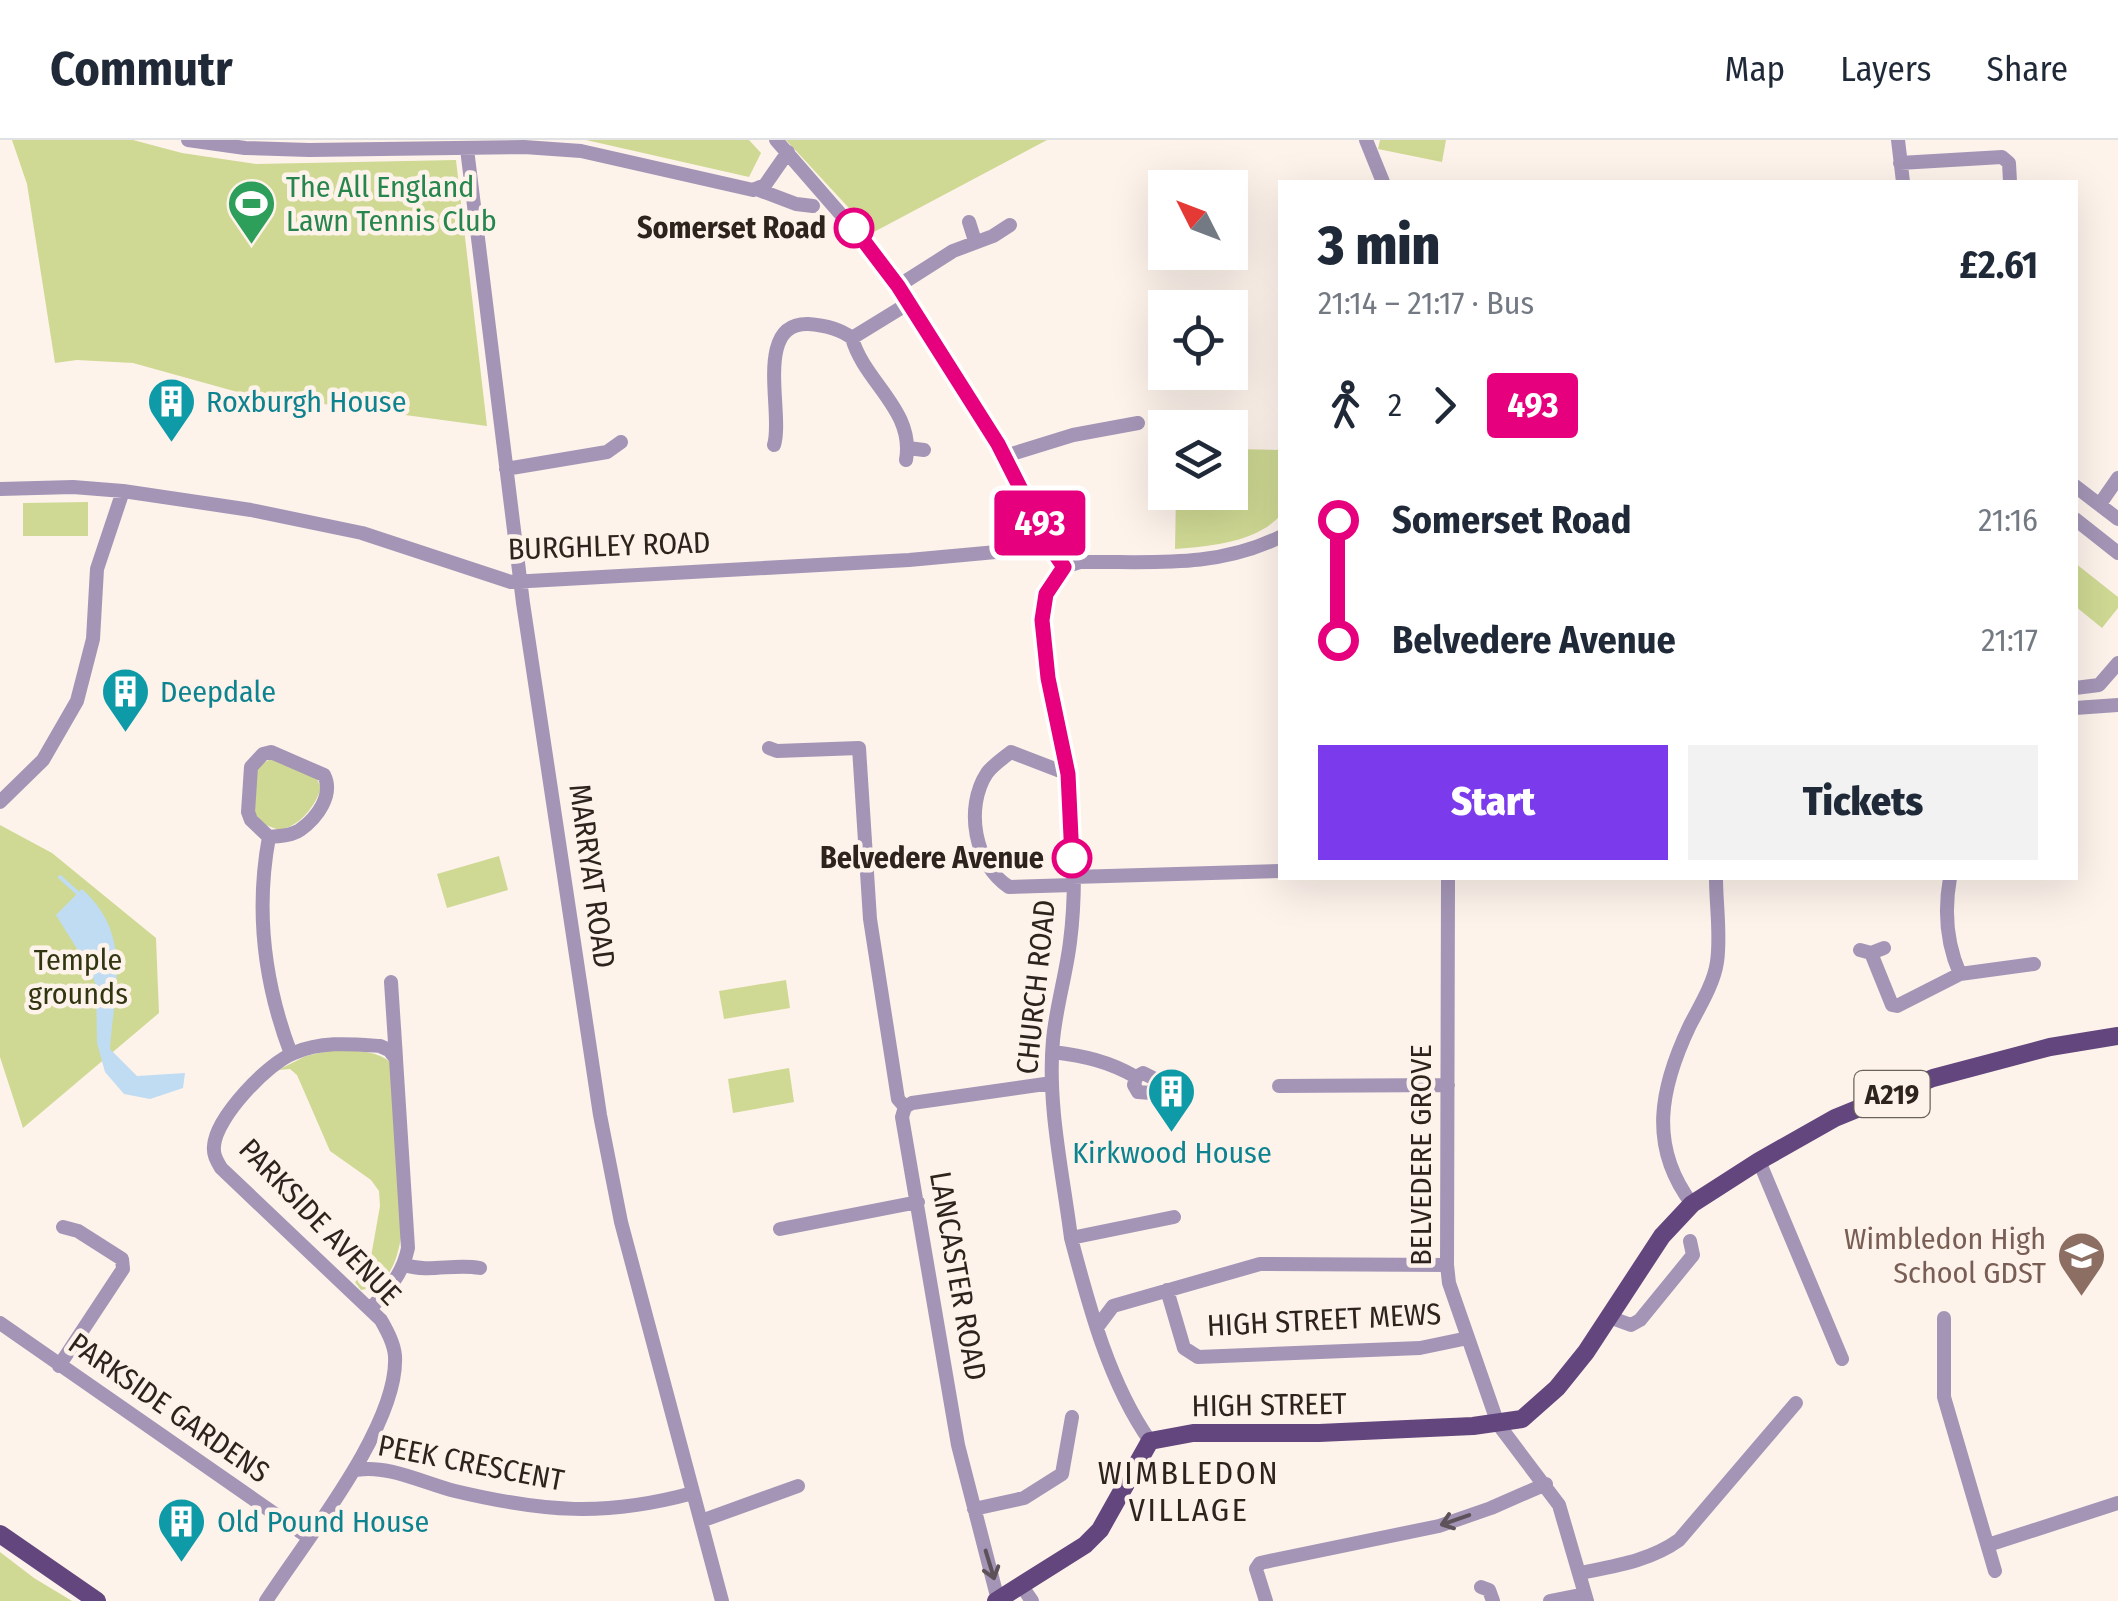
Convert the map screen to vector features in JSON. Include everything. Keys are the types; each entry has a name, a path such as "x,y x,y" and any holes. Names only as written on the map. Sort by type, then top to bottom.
{"main road":[{"name":"A219","path":"1498,1424 1522,1420 1556,1388 1662,1236 1692,1204 1759,1161 1835,1118 1933,1078 2050,1047 2118,1036"},
{"name":"HIGH STREET","path":"1150,1441 1193,1433 1498,1424"},
{"path":"997,1600 1026,1593 1100,1530 1150,1441"},
{"path":"0,1534 97,1601"}],"street":[{"path":"188,140 277,149 524,148 581,152 759,190 813,206"},
{"path":"776,140 878,257 898,286 1005,456 1064,567 1080,562 1186,563 1228,556 1278,537"},
{"path":"1366,140 1382,180"},
{"path":"1898,140 1903,180"},
{"name":"MARRYAT ROAD","path":"467,149 521,582 611,1175 722,1601"},
{"path":"759,190 788,152"},
{"path":"1900,163 2002,158 2008,163 2010,180"},
{"path":"969,222 975,241"},
{"path":"898,286 1010,225"},
{"path":"852,338 909,303"},
{"path":"796,436 776,439 773,363 779,341 795,325 809,324 852,338 857,355 891,400 913,453"},
{"path":"1005,456 1138,423"},
{"path":"506,469 608,452 621,442"},
{"path":"2100,504 2118,478"},
{"name":"BURGHLEY ROAD","path":"0,488 74,486 123,490 252,510 362,533 506,582 909,560 1050,547"},
{"path":"2078,488 2118,518"},
{"path":"0,802 44,760 77,702 93,639 98,570 123,490"},
{"path":"2078,521 2118,553"},
{"name":"CHURCH ROAD","path":"1064,567 1046,594 1042,620 1048,678 1068,774 1073,881 1070,939 1052,1082 1071,1238 1098,1326 1130,1410 1150,1441"},
{"path":"2078,688 2099,685 2118,663"},
{"path":"2078,708 2118,704"},
{"name":"LANCASTER ROAD","path":"769,748 777,751 866,747 870,919 958,1445 997,1600"},
{"path":"268,838 301,830 326,800 328,791 324,775 316,769 272,752 263,754 251,767 248,812 268,838 262,878 262,938 277,1019 290,1054 317,1045 348,1043 380,1046 396,1059"},
{"path":"1068,774 1011,752 987,773 976,824 983,859 991,873 1009,887 1278,870"},
{"name":"BELVEDERE GROVE","path":"1448,880 1449,1283 1498,1424 1546,1484 1564,1520 1586,1597"},
{"path":"1692,1204 1675,1182 1664,1154 1663,1116 1667,1080 1717,963 1716,880"},
{"path":"1950,880 1946,897 1948,942 1960,974"},
{"path":"1872,950 1892,1005 1898,1006 1960,974 2022,961"},
{"path":"370,1308 404,1265 407,1218 391,982"},
{"path":"1053,1052 1098,1058 1136,1077"},
{"name":"PARKSIDE AVENUE","path":"266,1601 358,1470 394,1373 395,1354 390,1336 370,1308 221,1168 215,1158 214,1140 229,1115 248,1089 290,1054"},
{"path":"904,1107 1052,1082"},
{"path":"1279,1086 1448,1085"},
{"path":"1759,1161 1842,1359"},
{"path":"780,1229 918,1202"},
{"path":"1071,1238 1174,1216"},
{"path":"58,1366 123,1269 122,1259 78,1231 63,1227"},
{"path":"1609,1317 1631,1325 1640,1320 1692,1255 1690,1242"},
{"path":"1098,1326 1113,1306 1260,1264 1446,1265"},
{"path":"404,1265 423,1270 480,1268"},
{"name":"HIGH STREET MEWS","path":"1167,1290 1184,1348 1198,1357 1420,1348 1468,1338"},
{"path":"1944,1318 1944,1397 1995,1571"},
{"name":"PARKSIDE GARDENS","path":"0,1324 308,1537"},
{"path":"1580,1573 1632,1562 1665,1550 1679,1540 1796,1403"},
{"path":"974,1510 1024,1498 1062,1474 1072,1417"},
{"name":"PEEK CRESCENT","path":"358,1470 379,1470 486,1498 554,1509 622,1510 693,1493"},
{"path":"1266,1601 1256,1569 1260,1564 1439,1526 1546,1484"},
{"path":"701,1521 798,1486"},
{"path":"1988,1544 2118,1502"},
{"path":"1480,1587 1489,1590 1492,1601"},
{"path":"1550,1601 1586,1597"}],"green space":[{"name":"The All England Lawn Tennis Club","path":"12,140 133,140 182,153 256,164 456,160 487,426 241,393 133,363 55,363 27,184"},
{"path":"586,140 749,140 761,153 749,177"},
{"path":"786,140 1047,140 872,233"},
{"path":"1380,140 1446,140 1442,162 1378,149"},
{"path":"1248,449 1278,450 1278,518 1245,538 1175,549 1176,510 1248,510"},
{"path":"88,502 88,536 23,536 23,503"},
{"path":"2078,565 2118,597 2118,608 2102,628 2078,608"},
{"path":"274,757 316,777 321,788 305,815 279,830 263,824 253,811 255,768"},
{"name":"Temple grounds","path":"0,825 52,853 156,938 159,1013 23,1128 0,1057"},
{"path":"499,856 508,890 447,908 437,874"},
{"path":"786,980 790,1008 724,1019 719,991"},
{"path":"328,1051 369,1052 390,1062 402,1231 386,1277 361,1290 355,1282 369,1268 379,1191 371,1180 330,1151 297,1075 290,1069 278,1070 306,1056"},
{"path":"789,1068 794,1102 733,1113 728,1079"},
{"path":"0,1552 34,1578 72,1601 0,1601"}],"water":[{"path":"82,889 98,907 114,944 117,963 110,1049 137,1076 185,1073 183,1088 150,1099 124,1094 105,1072 97,1043 96,985 56,915"}],"waterway":[{"path":"60,877 81,896"}],"bus line":[{"name":"493","path":"854,228 898,286 998,444 1055,557 1064,567 1046,594 1042,620 1048,678 1068,774 1072,858"}],"place":[{"name":"Somerset Road","path":"854,228"},
{"name":"The All England Lawn Tennis Club","path":"251,246"},
{"name":"Roxburgh House","path":"171,444"},
{"name":"Deepdale","path":"125,734"},
{"name":"Belvedere Avenue","path":"1072,858"},
{"name":"Kirkwood House","path":"1172,1134"},
{"name":"Wimbledon High School GDST","path":"2081,1298"},
{"name":"Old Pound House","path":"182,1564"}],"district":[{"name":"WIMBLEDON VILLAGE","path":"1189,1492"}]}
